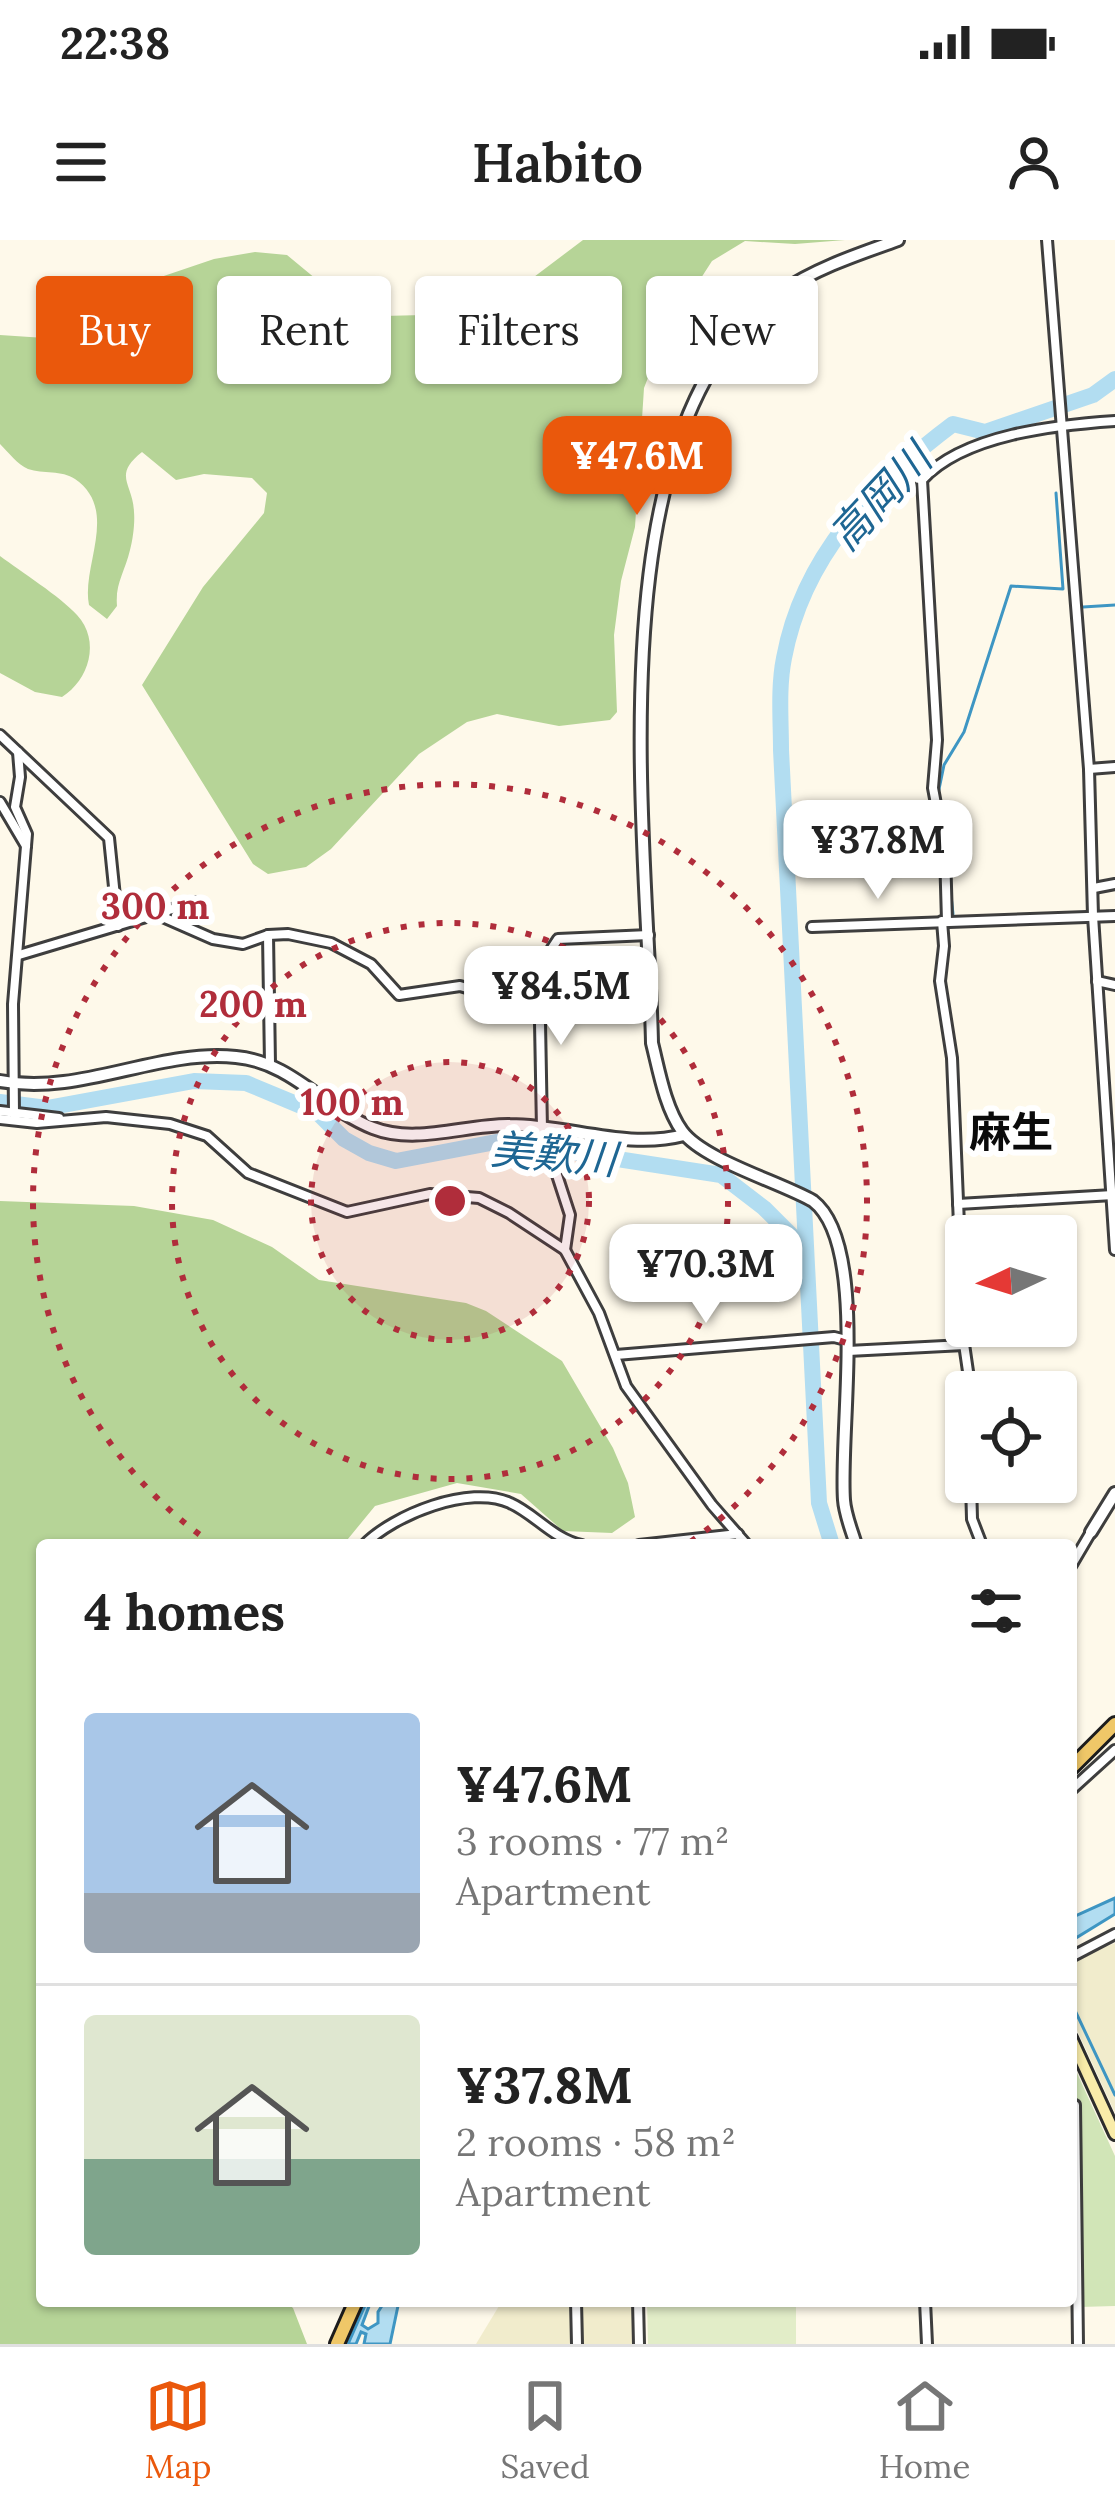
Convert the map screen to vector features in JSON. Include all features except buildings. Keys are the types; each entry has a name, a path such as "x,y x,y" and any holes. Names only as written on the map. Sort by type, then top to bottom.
{"main road":[{"path":"1077,1762 1115,1724"},
{"path":"1077,2051 1115,2134"},
{"path":"337,2344 353,2307"}],"street":[{"path":"854,1539 844,1505 843,1260 838,1234 822,1208 794,1190 723,1160 684,1135 652,1043 639,697 646,604 663,504 680,438 709,371 742,328 781,292 846,258 898,240"},
{"path":"1047,240 1089,769 1093,916 1115,1250"},
{"path":"959,1215 952,1058 940,982 945,852 933,788 937,740 922,480 963,454 1019,432 1060,421 1115,421"},
{"path":"0,735 109,838 118,926"},
{"path":"15,1112 12,1016 27,834 15,807 18,752"},
{"path":"1089,769 1115,767"},
{"path":"0,802 26,847"},
{"path":"1094,888 1115,884"},
{"path":"19,956 195,902"},
{"path":"156,914 213,939 243,944 288,934 331,944 371,964 399,995 460,986 494,996 538,968 558,939 650,935"},
{"path":"812,927 1115,916"},
{"path":"268,935 270,1064"},
{"path":"538,968 542,1129 570,1215 565,1250"},
{"path":"1097,981 1115,985"},
{"path":"1100,1012 1115,1016"},
{"path":"0,1081 16,1088 56,1085 220,1055 270,1064 373,1128 396,1133 511,1124 648,1140 684,1135"},
{"path":"0,1115 15,1112 72,1122"},
{"path":"0,1115 170,1124 208,1136 248,1173 347,1212 430,1194 479,1198 538,1230 565,1250 599,1313 626,1386 743,1539"},
{"path":"958,1204 1113,1195"},
{"path":"616,1354 799,1342 945,1345"},
{"path":"1077,1555 1091,1532 1111,1515 1115,1493"},
{"path":"370,1539 380,1530 440,1504 473,1495 513,1504 569,1539"},
{"path":"972,1503 980,1539"},
{"path":"694,1539 739,1534"},
{"path":"1077,1785 1115,1750"},
{"path":"1077,1954 1115,1937"},
{"path":"1077,2224 1078,2344"},
{"path":"576,2307 577,2344"},
{"path":"638,2307 639,2344"},
{"path":"925,2307 927,2344"}],"shaded area":[{"path":"1115,1943 1115,2113 1077,2030 1077,1959"},
{"path":"498,2307 574,2307 575,2344 476,2344"},
{"path":"578,2307 636,2307 636,2344 579,2344"}],"green space":[{"path":"583,240 845,240 745,241 712,261 702,276 646,276 646,383 635,527 614,635 617,712 610,720 559,726 497,714 467,722 419,754 331,849 306,867 268,874 253,864 142,685 203,587 264,513 267,493 252,478 204,474 176,480 142,452 126,474 133,502 133,536 117,606 107,619 89,605 97,522 88,492 70,476 24,467 0,444 0,335 36,337 36,384 193,384 193,276 164,276 214,259 255,252 287,255 312,276 217,276 217,384 391,384 391,316 415,315 415,384 622,384 622,276 535,276"},
{"path":"0,556 61,600 89,636 85,670 62,697 35,692 0,673"},
{"path":"0,1201 134,1206 213,1220 272,1247 319,1280 466,1303 486,1311 562,1361 613,1448 628,1483 635,1517 612,1533 563,1531 521,1494 457,1483 375,1506 348,1539 36,1539 36,2307 292,2307 307,2344 0,2344"},
{"path":"1077,2073 1115,2156 1115,2306 1080,2307"},
{"path":"647,2307 796,2307 796,2344 648,2344"}],"water":[{"path":"1115,1898 1115,1914 1077,1937 1077,1915"},
{"path":"364,2307 369,2307 362,2325 368,2329 378,2323 381,2307 398,2307 390,2344 364,2344 366,2334 361,2332 356,2344 348,2344"}],"waterway":[{"name":"高岡川","path":"830,1539 819,1503 781,750 780,692 793,621 807,587 846,525 896,472 953,424 985,432 1093,395 1115,379"},
{"path":"938,794 944,765 964,732 1011,586 1063,589 1056,493"},
{"path":"1083,607 1115,605"},
{"path":"929,670 933,745"},
{"path":"942,815 953,914"},
{"name":"美歎川","path":"0,1102 47,1108 194,1081 246,1083 318,1113 344,1139 396,1161 501,1141 721,1175 764,1208 805,1249"},
{"path":"1077,2015 1115,2095"},
{"path":"634,2307 634,2344"}],"district":[{"name":"麻生","path":"1011,1132"}]}
